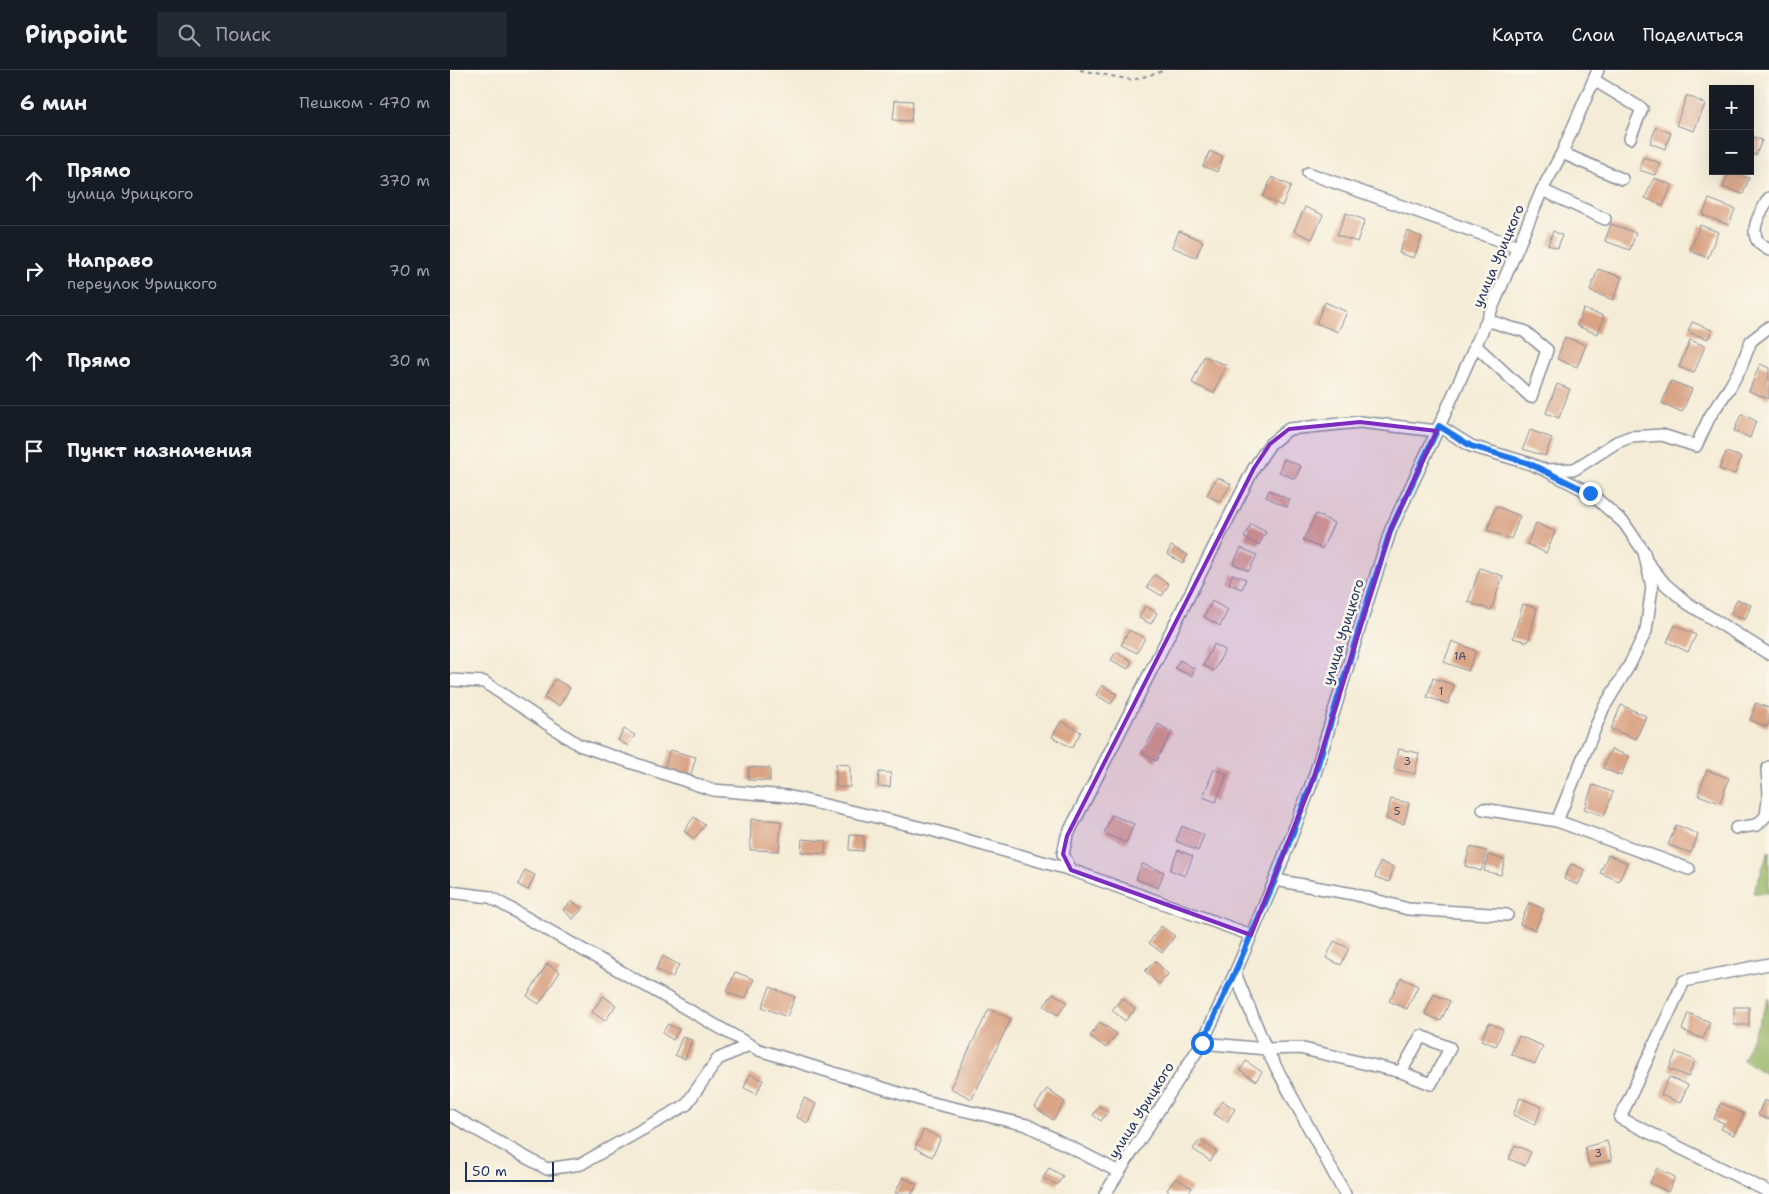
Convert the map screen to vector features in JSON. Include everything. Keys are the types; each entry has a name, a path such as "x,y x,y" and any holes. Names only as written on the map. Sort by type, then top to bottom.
{"street":[{"path":"1596,75 1642,109 1630,138"},
{"name":"улица Урицкого","path":"1105,1194 1202,1043 1251,936 1275,880 1314,777 1391,529 1487,320 1542,190 1562,153 1596,75"},
{"path":"1562,153 1622,179"},
{"path":"1308,173 1518,247"},
{"path":"1542,190 1605,219"},
{"path":"1769,198 1757,220 1756,226 1756,237 1769,250"},
{"path":"1475,345 1531,397 1547,350 1524,330 1508,328 1487,320"},
{"path":"1545,470 1575,469 1618,442 1630,437 1662,435 1696,446 1710,416 1741,367 1751,341 1769,327"},
{"path":"1070,870 1063,854 1067,836 1254,468 1270,444 1289,429 1360,422 1438,429 1471,446 1545,470 1590,493 1624,523 1644,552 1652,587 1646,631 1630,664 1603,709 1557,821"},
{"path":"1646,559 1665,584 1687,603 1769,654"},
{"path":"450,680 484,682 579,745 713,790 787,796 861,815 932,830 1070,870 1251,936"},
{"path":"1736,828 1757,825 1766,816 1769,792 1766,770 1769,766"},
{"path":"1483,809 1557,821 1689,869"},
{"path":"1275,880 1353,894 1408,909 1507,915"},
{"path":"450,892 490,897 760,1050 928,1102 1027,1125 1119,1172"},
{"path":"1769,964 1684,981 1620,1118 1769,1192"},
{"path":"1235,972 1266,1049 1345,1194"},
{"path":"1202,1043 1266,1049 1299,1048 1401,1072 1430,1084 1450,1048 1421,1036 1401,1072"},
{"path":"450,1115 547,1169 581,1164 686,1105 718,1059 749,1045"}],"path":[{"path":"1080,70 1132,80 1166,70"}],"highlighted area":[{"path":"1360,422 1437,431 1391,529 1314,777 1251,935 1071,870 1063,854 1067,836 1254,468 1270,444 1289,429"}],"green space":[{"path":"1769,851 1769,893 1753,893"},
{"path":"1769,998 1769,1076 1743,1060"}],"building":[{"path":"1687,95 1705,104 1694,131 1676,125"},
{"path":"895,100 913,101 911,121 893,120"},
{"path":"1656,127 1671,133 1665,149 1650,143"},
{"path":"1754,137 1762,140 1756,155 1754,154"},
{"path":"1210,151 1223,157 1217,172 1203,166"},
{"path":"1643,157 1660,163 1655,175 1639,170"},
{"path":"1728,175 1740,175 1749,178 1743,194 1723,187"},
{"path":"1272,177 1291,186 1282,206 1263,197"},
{"path":"1654,178 1672,185 1663,206 1645,198"},
{"path":"1709,199 1735,209 1729,225 1703,215"},
{"path":"1305,207 1323,215 1312,239 1294,231"},
{"path":"1346,213 1365,220 1357,242 1337,235"},
{"path":"1611,224 1636,233 1630,250 1605,241"},
{"path":"1700,225 1718,232 1708,258 1690,251"},
{"path":"1179,231 1203,241 1196,257 1172,247"},
{"path":"1407,231 1422,237 1414,258 1399,253"},
{"path":"1553,231 1562,235 1558,248 1548,245"},
{"path":"1598,269 1622,277 1613,300 1590,291"},
{"path":"1325,302 1347,312 1338,332 1316,323"},
{"path":"1583,309 1604,316 1598,334 1577,326"},
{"path":"1692,322 1712,330 1708,339 1688,332"},
{"path":"1565,337 1586,345 1577,367 1557,359"},
{"path":"1690,340 1705,346 1694,373 1679,367"},
{"path":"1204,356 1226,365 1214,393 1192,383"},
{"path":"1760,364 1769,368 1769,399 1749,391"},
{"path":"1671,381 1692,389 1682,412 1662,403"},
{"path":"1557,384 1570,389 1559,418 1546,413"},
{"path":"1741,414 1756,421 1750,438 1734,431"},
{"path":"1530,430 1552,438 1545,456 1523,449"},
{"path":"1726,452 1741,457 1735,474 1719,469"},
{"path":"1284,459 1301,466 1295,479 1279,472"},
{"path":"1217,477 1231,484 1220,502 1207,495"},
{"path":"1269,490 1290,500 1287,507 1266,497"},
{"path":"1496,506 1520,516 1511,539 1487,530"},
{"path":"1316,514 1334,523 1322,549 1303,540"},
{"path":"1536,523 1555,532 1546,553 1527,544"},
{"path":"1251,524 1266,532 1259,545 1244,538"},
{"path":"1171,546 1188,555 1183,563 1167,554"},
{"path":"1241,548 1257,555 1249,571 1233,564"},
{"path":"1480,568 1503,576 1491,610 1468,602"},
{"path":"1232,574 1246,579 1242,589 1229,584"},
{"path":"1154,575 1169,584 1162,596 1147,587"},
{"path":"1737,599 1751,605 1745,620 1731,614"},
{"path":"1212,601 1228,610 1220,626 1204,617"},
{"path":"1523,604 1537,608 1528,642 1513,638"},
{"path":"1145,606 1157,613 1151,624 1139,618"},
{"path":"1675,625 1696,635 1688,652 1667,642"},
{"path":"1129,630 1145,638 1137,653 1121,645"},
{"path":"1452,641 1476,651 1468,671 1444,662"},
{"path":"1214,644 1225,650 1214,671 1203,665"},
{"path":"1116,652 1132,661 1128,669 1111,660"},
{"path":"1180,660 1195,669 1191,676 1175,668"},
{"path":"1433,678 1454,685 1448,704 1427,697"},
{"path":"555,679 570,688 559,706 544,698"},
{"path":"1102,685 1117,694 1111,704 1096,695"},
{"path":"1756,703 1769,708 1769,723 1767,727 1750,720"},
{"path":"1621,705 1646,716 1636,739 1611,729"},
{"path":"1061,721 1081,732 1072,748 1052,737"},
{"path":"1158,724 1172,732 1156,761 1142,753"},
{"path":"624,729 635,735 628,746 618,740"},
{"path":"1399,749 1419,753 1415,774 1394,769"},
{"path":"1611,749 1629,756 1621,776 1603,768"},
{"path":"670,750 696,757 690,777 664,769"},
{"path":"836,764 850,765 850,787 836,787"},
{"path":"749,767 770,768 770,781 748,780"},
{"path":"1214,769 1227,774 1216,802 1203,797"},
{"path":"1707,770 1729,778 1720,803 1698,795"},
{"path":"879,772 891,773 890,787 878,786"},
{"path":"1593,785 1613,792 1604,816 1584,809"},
{"path":"1391,799 1409,803 1404,824 1386,819"},
{"path":"1112,815 1134,824 1126,843 1104,833"},
{"path":"694,817 705,825 694,839 684,831"},
{"path":"751,819 781,821 779,851 750,850"},
{"path":"1676,825 1698,834 1691,853 1668,845"},
{"path":"1182,826 1204,835 1198,851 1176,841"},
{"path":"850,835 864,836 863,851 849,850"},
{"path":"802,839 826,841 825,854 801,852"},
{"path":"1470,847 1487,851 1481,871 1465,866"},
{"path":"1178,850 1193,856 1185,876 1170,870"},
{"path":"1488,855 1505,860 1501,875 1484,871"},
{"path":"1608,855 1627,863 1619,881 1600,873"},
{"path":"1380,862 1394,867 1389,882 1375,877"},
{"path":"1142,864 1164,872 1158,888 1136,879"},
{"path":"1571,864 1585,870 1578,885 1564,879"},
{"path":"525,870 535,875 528,890 518,885"},
{"path":"572,901 582,909 573,919 563,910"},
{"path":"1529,903 1544,909 1535,930 1520,924"},
{"path":"1161,926 1175,936 1162,953 1149,943"},
{"path":"1334,941 1349,948 1341,965 1326,958"},
{"path":"663,956 679,965 672,978 656,969"},
{"path":"1155,961 1168,974 1159,984 1145,971"},
{"path":"547,964 560,972 539,1004 527,996"},
{"path":"735,972 754,979 745,999 727,992"},
{"path":"1401,978 1418,986 1407,1009 1389,1001"},
{"path":"770,987 795,997 787,1017 762,1007"},
{"path":"1053,993 1067,1002 1058,1015 1044,1006"},
{"path":"1434,994 1450,1001 1441,1021 1425,1014"},
{"path":"603,996 616,1005 605,1021 592,1012"},
{"path":"1122,998 1135,1009 1125,1021 1112,1010"},
{"path":"1734,1007 1749,1007 1749,1025 1734,1025"},
{"path":"989,1009 1011,1019 972,1099 950,1088"},
{"path":"1688,1013 1710,1022 1703,1039 1682,1030"},
{"path":"1100,1022 1117,1034 1106,1048 1090,1036"},
{"path":"1489,1023 1503,1029 1496,1046 1481,1040"},
{"path":"668,1024 679,1030 673,1040 662,1033"},
{"path":"1519,1036 1543,1046 1535,1064 1511,1054"},
{"path":"682,1037 692,1040 685,1059 675,1055"},
{"path":"1676,1052 1695,1060 1688,1077 1669,1069"},
{"path":"1246,1061 1262,1072 1256,1081 1240,1070"},
{"path":"750,1074 763,1080 757,1094 744,1088"},
{"path":"1669,1077 1688,1085 1680,1103 1661,1095"},
{"path":"1047,1089 1065,1102 1053,1120 1035,1107"},
{"path":"804,1098 816,1104 808,1123 796,1117"},
{"path":"1520,1098 1542,1107 1535,1125 1513,1115"},
{"path":"1764,1100 1769,1102 1769,1120 1758,1115"},
{"path":"1223,1101 1235,1109 1227,1122 1214,1114"},
{"path":"1721,1103 1744,1114 1734,1135 1721,1129 1724,1123 1714,1119"},
{"path":"1099,1106 1108,1112 1101,1121 1093,1115"},
{"path":"924,1130 941,1138 932,1157 915,1148"},
{"path":"1200,1140 1217,1152 1210,1161 1193,1149"},
{"path":"1607,1141 1612,1160 1589,1165 1585,1147"},
{"path":"1515,1145 1531,1152 1525,1166 1509,1159"},
{"path":"1049,1168 1063,1176 1057,1185 1043,1178"},
{"path":"1657,1168 1675,1177 1668,1192 1650,1183"},
{"path":"903,1177 917,1185 912,1194 895,1193"},
{"path":"1176,1178 1192,1188 1188,1194 1172,1194 1167,1190"}],"route":[{"path":"1202,1043 1275,880 1314,777 1391,529 1439,426 1471,446 1528,463 1590,493"}]}
